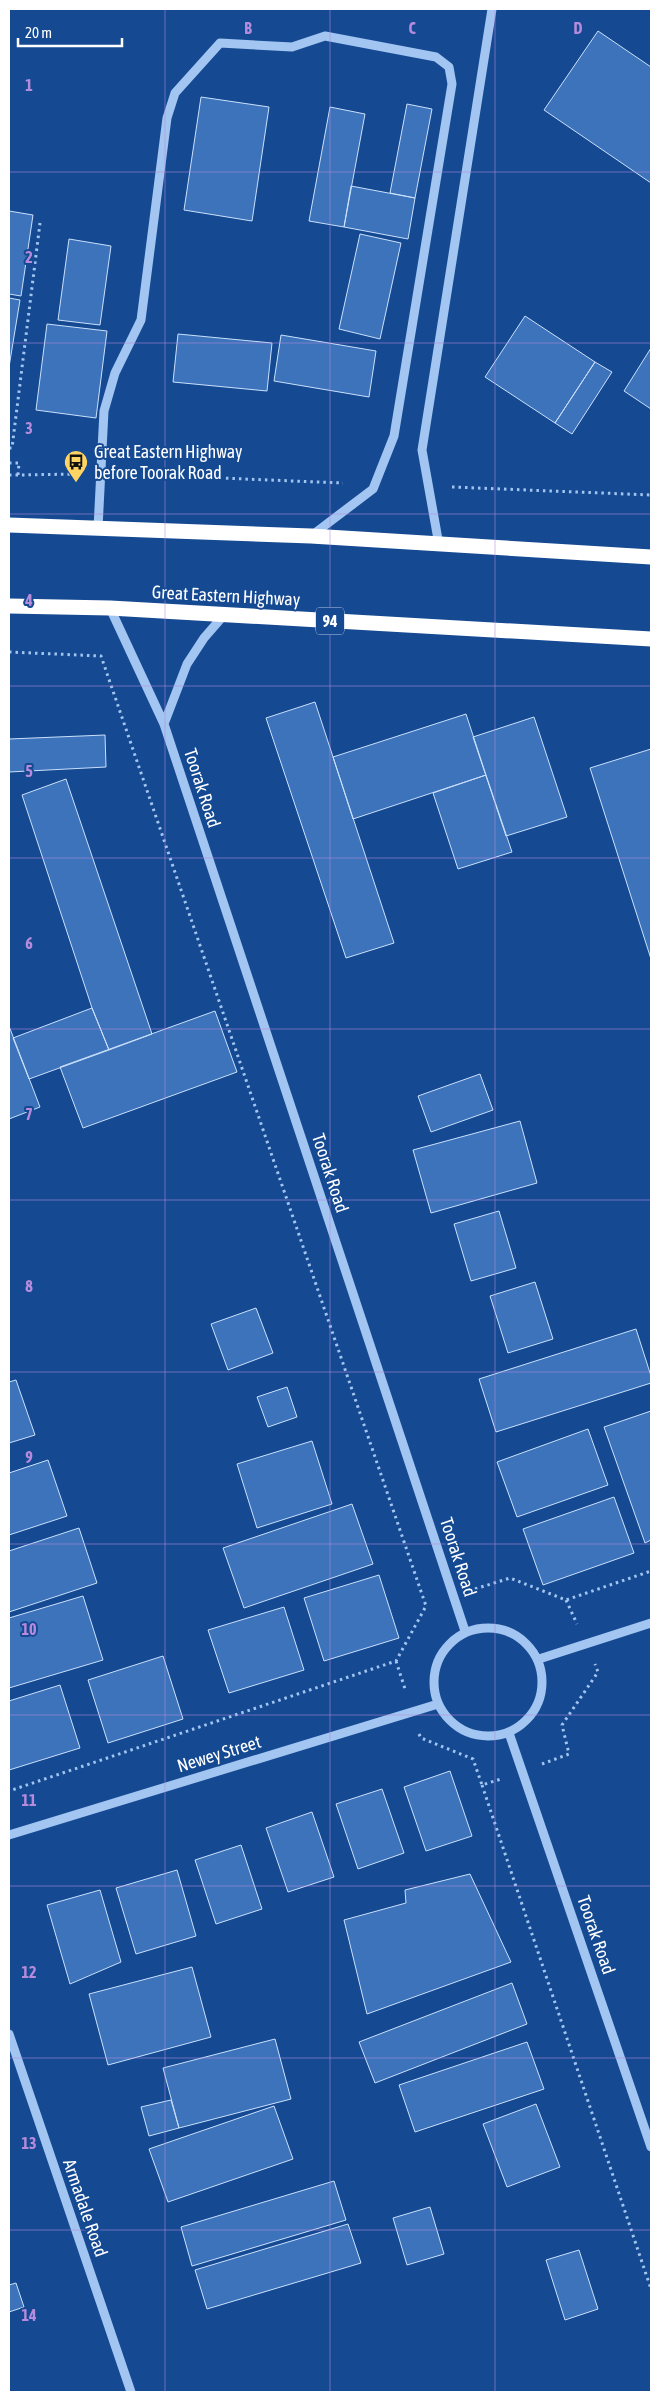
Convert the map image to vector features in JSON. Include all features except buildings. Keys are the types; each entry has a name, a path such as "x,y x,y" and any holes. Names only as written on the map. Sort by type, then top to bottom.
{"highway":[{"path":"9,525 311,536 651,557"},
{"name":"Great Eastern Highway","path":"9,606 110,608 651,639"}],"street":[{"path":"439,545 422,450 492,9"},
{"path":"98,528 104,411 115,373 141,320 166,118 176,93 220,43 292,47 325,36 436,57 449,68 452,84 394,436 373,489 311,536"},
{"name":"Toorak Road","path":"110,608 164,724 466,1631"},
{"path":"164,724 187,664 204,638 224,615"},
{"path":"539,1659 651,1623"},
{"path":"486,1627 517,1635 539,1659 544,1684 533,1714 509,1733 488,1737 457,1727 438,1704 433,1681 442,1652 466,1631 486,1627"},
{"name":"Newey Street","path":"9,1835 438,1704"},
{"name":"Toorak Road","path":"509,1733 651,2147"},
{"name":"Armadale Road","path":"9,2034 131,2392"}],"path":[{"path":"9,448 12,448 40,223"},
{"path":"9,463 19,463 18,475"},
{"path":"9,475 101,474 375,484"},
{"path":"428,486 651,495"},
{"path":"9,652 101,656 426,1606"},
{"path":"9,1791 396,1661 426,1606 454,1596 510,1578 566,1600 651,1571"},
{"path":"482,1786 651,2289"}],"place":[{"name":"Great Eastern Highway before Toorak Road","path":"76,483"}]}
